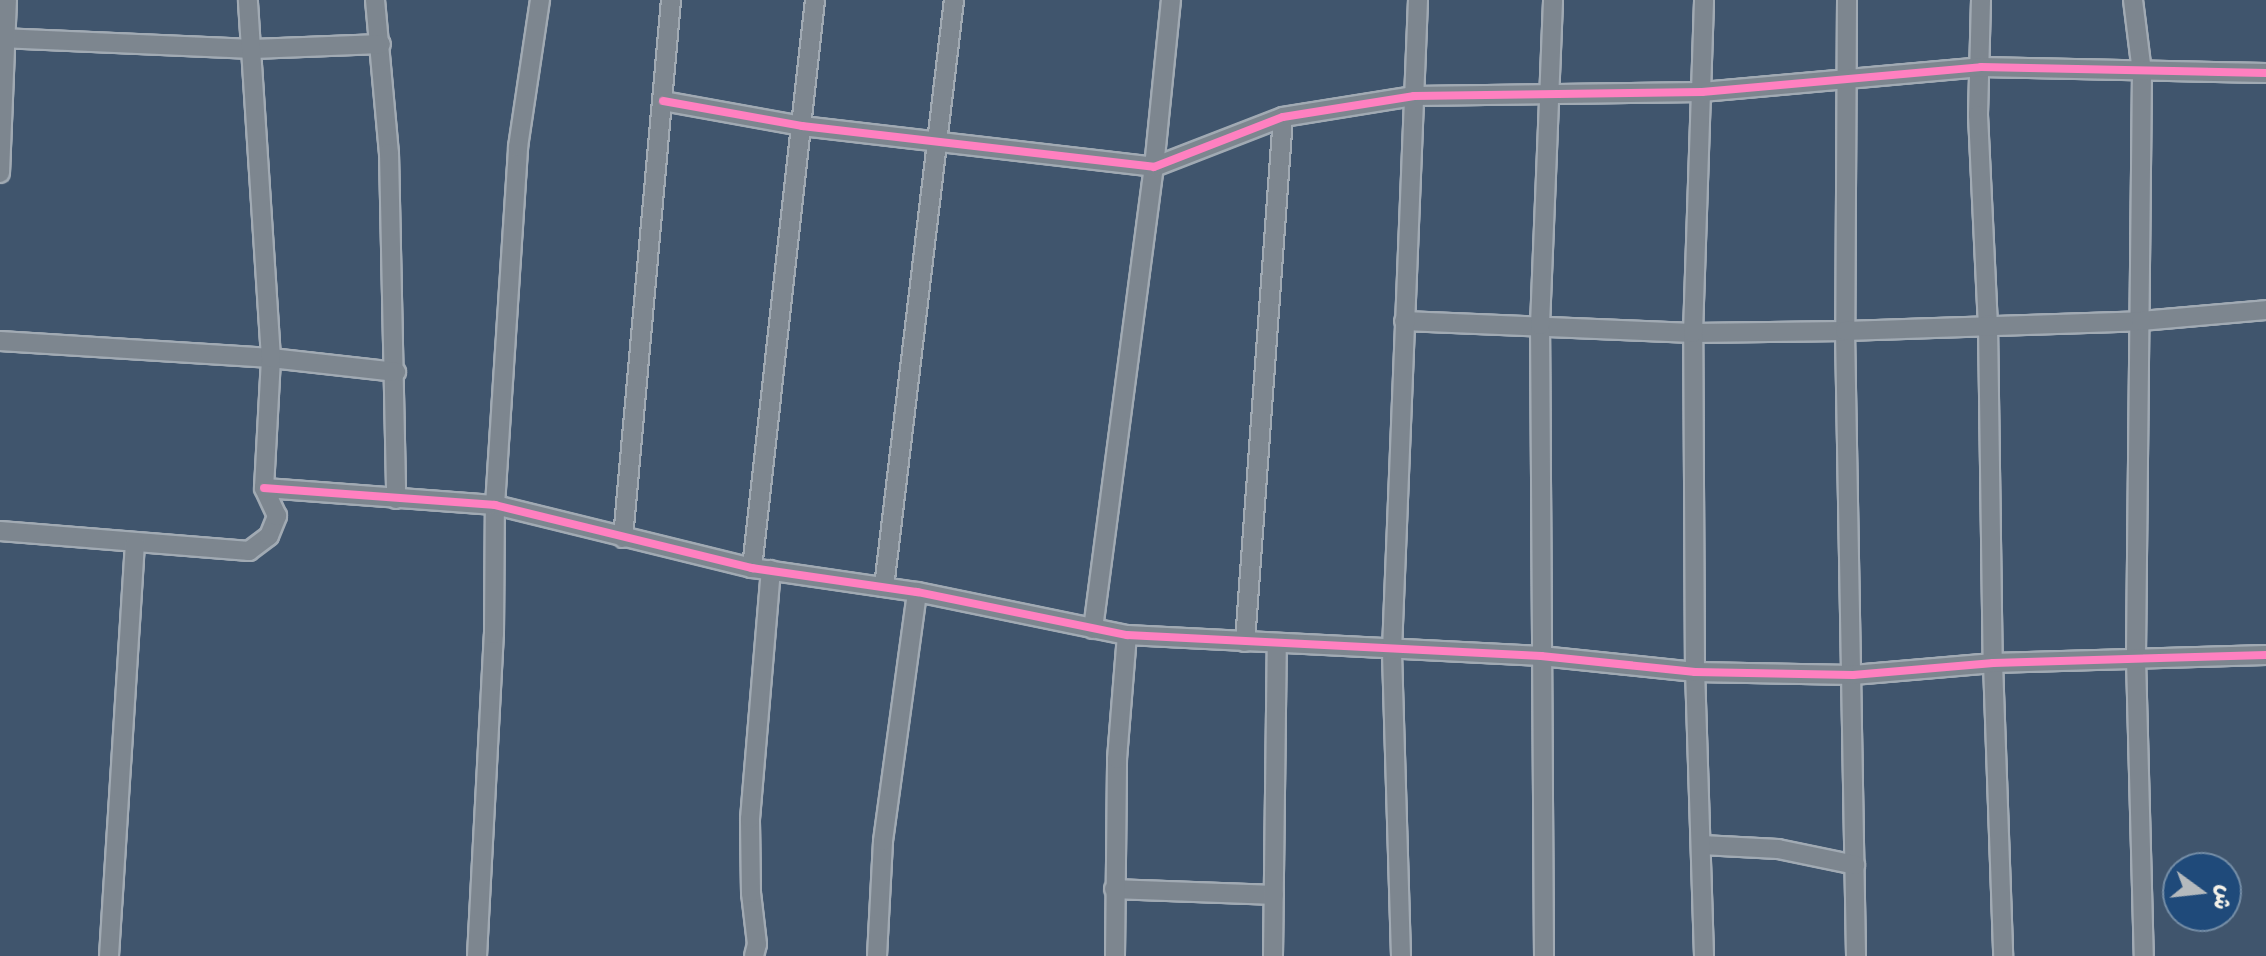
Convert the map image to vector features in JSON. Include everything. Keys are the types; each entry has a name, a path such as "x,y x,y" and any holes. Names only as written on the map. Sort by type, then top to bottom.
{"street":[{"path":"0,173 3,38 7,0"},
{"path":"0,531 249,551 269,536 277,516 264,488 271,358 248,0"},
{"path":"375,0 389,153 396,372 396,499"},
{"path":"477,956 494,634 495,505 518,147 540,0"},
{"path":"623,538 671,0"},
{"path":"752,568 815,0"},
{"path":"884,587 954,0"},
{"path":"1093,629 1154,167 1171,0"},
{"path":"1401,956 1392,650 1418,0"},
{"path":"1544,956 1540,325 1553,0"},
{"path":"1704,0 1693,333 1695,672 1704,956"},
{"path":"1847,0 1845,331 1856,956"},
{"path":"1981,0 1978,115 1988,324 1993,663 2003,956"},
{"path":"2133,0 2142,72 2136,659 2144,956"},
{"path":"3,38 253,49 381,44"},
{"path":"663,101 802,126 1154,167 1283,117 1414,96 1702,92 1981,67 2266,73"},
{"path":"1245,642 1283,117"},
{"path":"1404,321 1693,333 2141,321 2266,310"},
{"path":"0,341 271,358 396,372"},
{"path":"264,488 495,505 752,568 917,592 1127,635 1541,656 1695,672 1853,675 1993,663 2266,655"},
{"path":"109,956 135,543"},
{"path":"754,956 757,944 751,893 750,819 771,570"},
{"path":"877,956 883,841 917,592"},
{"path":"1115,956 1117,759 1127,635"},
{"path":"1273,956 1277,644"},
{"path":"1702,845 1778,849 1855,865"},
{"path":"1114,889 1274,895"}],"cycle path":[{"path":"663,101 802,126 1154,167 1283,117 1414,96 1702,92 1981,67 2266,73"},
{"path":"264,488 495,505 752,568 917,592 1127,635 1541,656 1695,672 1853,675 1993,663 2266,655"}]}
